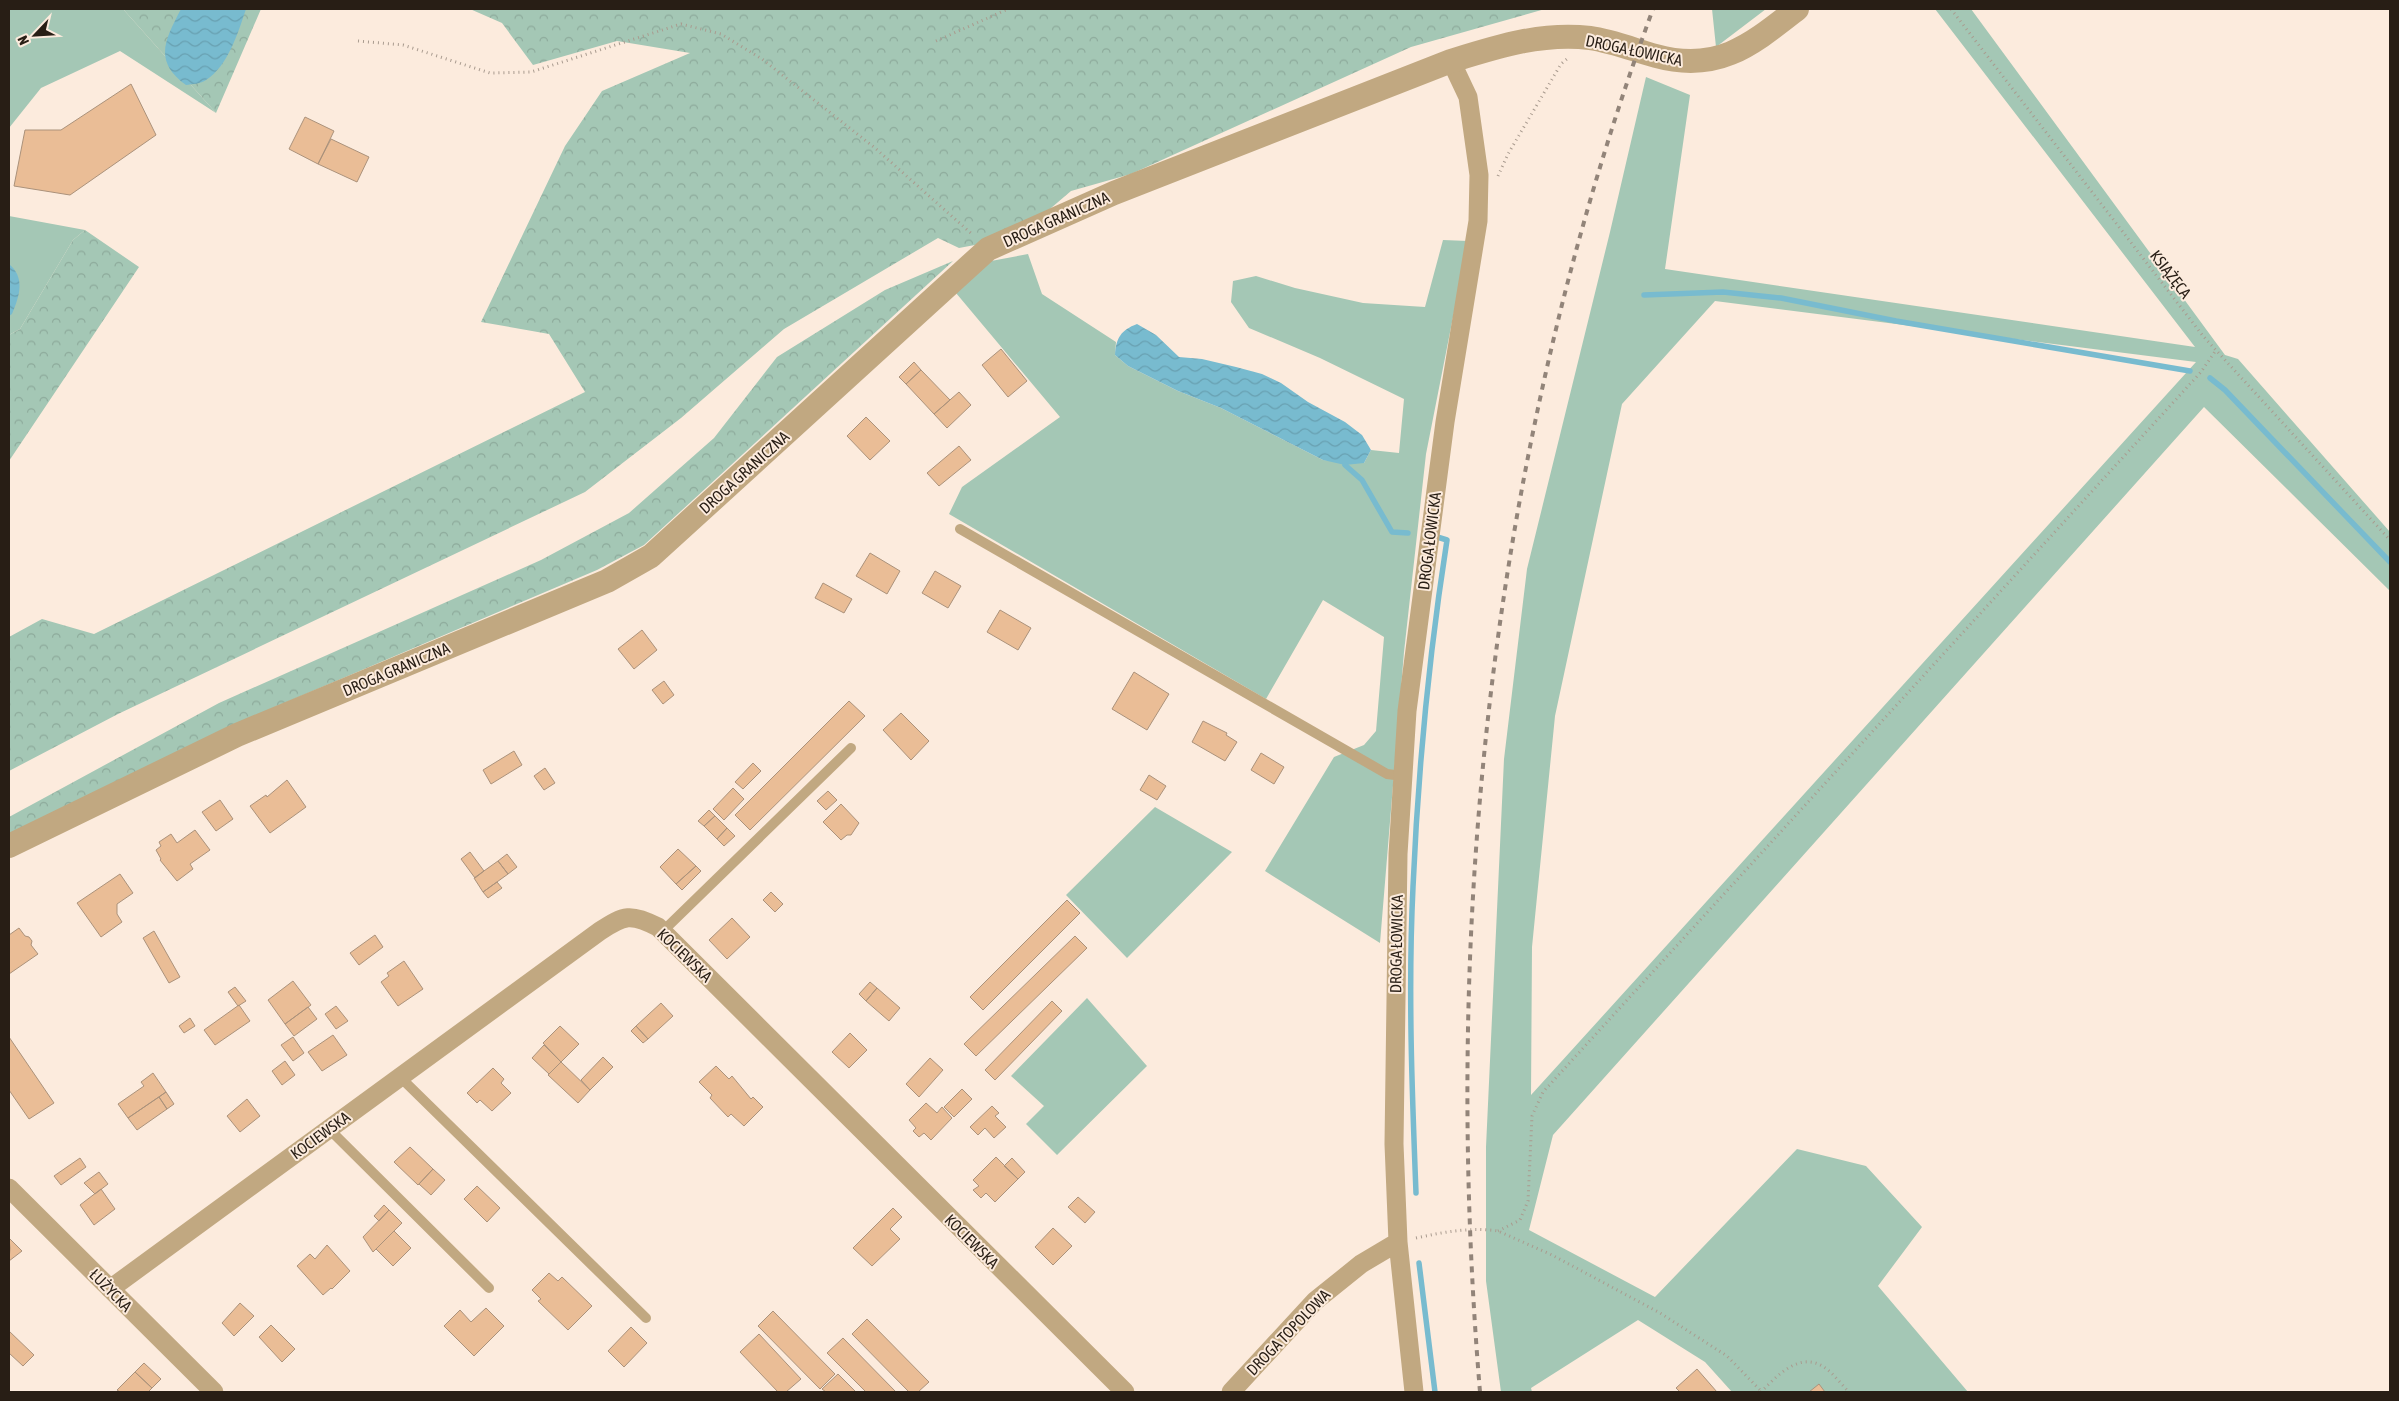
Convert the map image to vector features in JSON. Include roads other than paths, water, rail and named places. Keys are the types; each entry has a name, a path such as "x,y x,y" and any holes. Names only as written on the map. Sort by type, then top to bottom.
{"street":[{"name":"DROGA ŁOWICKA","path":"1414,1392 1398,1242 1394,1144 1398,854 1407,711 1445,422 1478,221 1478,175 1468,97 1452,61 1533,38 1589,38 1667,58 1692,62 1722,58 1768,31 1797,9"},
{"name":"DROGA GRANICZNA","path":"9,846 237,735 606,582 651,556 988,249 1114,193 1452,61"},
{"name":"KOCIEWSKA","path":"110,1289 614,922 632,916 642,919 662,932 1125,1392"},
{"name":"ŁUŻYCKA","path":"9,1188 214,1392"},
{"name":"DROGA TOPOLOWA","path":"1231,1392 1315,1301 1361,1264 1398,1242"}],"lane":[{"path":"960,529 1386,774 1403,776"},
{"path":"662,932 850,748"},
{"path":"400,1076 646,1318"},
{"path":"329,1129 489,1288"}],"water":[{"path":"181,9 246,9 236,38 226,58 214,74 199,83 186,85 169,67 165,50 170,31"},
{"path":"9,264 18,275 20,288 15,308 9,316"},
{"path":"1137,324 1156,335 1179,357 1202,359 1262,374 1281,383 1308,402 1345,422 1362,435 1371,450 1364,463 1345,465 1323,460 1221,408 1178,391 1128,366 1115,355 1118,339 1123,332"}],"waterway":[{"path":"1644,295 1723,292 1781,298 1896,321 2190,371"},
{"path":"2210,378 2225,390 2390,562"},
{"path":"1345,465 1362,480 1392,532 1408,533"},
{"path":"1416,1193 1411,1002 1413,887 1425,713 1447,540 1434,536"},
{"path":"1419,1263 1435,1392"}],"railway":[{"path":"1480,1392 1470,1217 1468,1041 1475,866 1491,691 1517,517 1552,345 1597,176 1653,9"}]}
